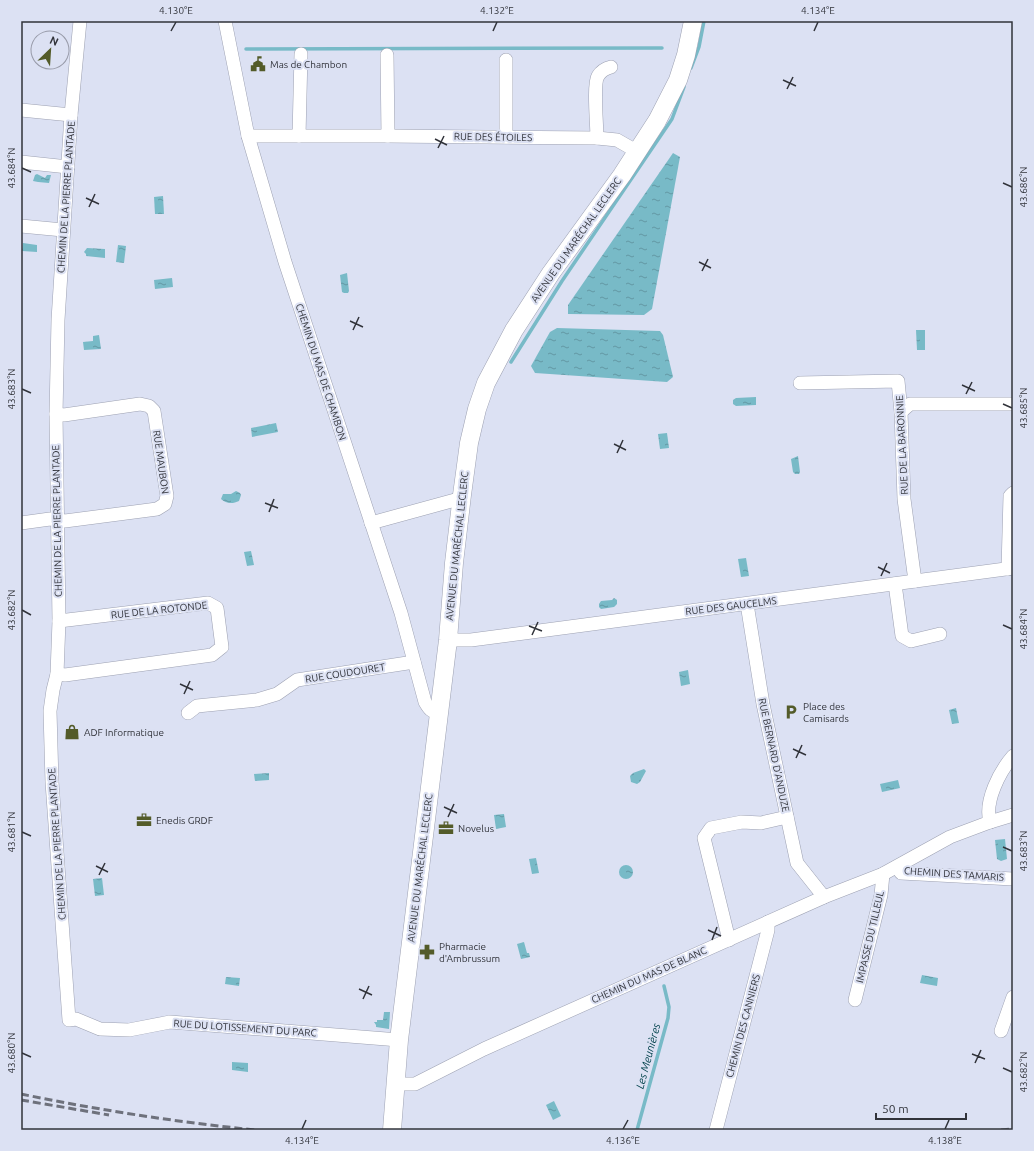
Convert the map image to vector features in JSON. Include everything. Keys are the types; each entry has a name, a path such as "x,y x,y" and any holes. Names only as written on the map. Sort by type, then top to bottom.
{"main road":[{"name":"AVENUE DU MARÉCHAL LECLERC","path":"392,1130 399,1040 448,640 461,501 469,444 477,409 486,383 514,330 551,273 588,224 638,152 657,121 678,80 694,21"}],"street":[{"name":"CHEMIN DE LA PIERRE PLANTADE","path":"69,1020 52,782 50,711 57,674 59,621 56,414 58,320 71,115 80,21"},
{"name":"CHEMIN DU MAS DE CHAMBON","path":"225,21 248,136 285,262 401,613 426,702 429,709 433,712 439,712"},
{"path":"300,136 301,54"},
{"path":"387,55 388,136"},
{"path":"506,60 506,137"},
{"path":"597,138 596,88 598,76 606,68 611,67"},
{"path":"21,110 71,115"},
{"name":"RUE DES ÉTOILES","path":"248,136 597,138 617,140 638,152"},
{"path":"21,162 68,167"},
{"path":"21,226 63,230"},
{"name":"RUE DE LA BARONNIE","path":"800,383 898,381 901,412 904,499 915,581"},
{"name":"RUE MAUBON","path":"21,523 50,519 65,521 157,509 165,504 168,496 154,411 149,406 140,404 64,415 56,414"},
{"path":"901,412 910,404 1013,404"},
{"path":"1011,568 1010,496 1013,494"},
{"path":"371,523 455,500 461,501"},
{"name":"RUE DES GAUCELMS","path":"448,640 471,640 1011,568"},
{"path":"895,584 902,636 911,641 940,634"},
{"name":"RUE DE LA ROTONDE","path":"57,674 65,675 212,655 222,647 217,608 208,603 59,621"},
{"name":"RUE BERNARD D'ANDUZE","path":"747,604 763,704 797,863 824,897"},
{"name":"RUE COUDOURET","path":"188,713 197,706 257,700 277,694 297,680 414,662"},
{"path":"990,822 988,814 995,782 1013,756"},
{"name":"CHEMIN DU MAS DE BLANC","path":"395,1084 414,1084 484,1048 824,897 883,874 950,837 1013,815"},
{"path":"729,940 704,838 711,828 742,822 761,823 787,817"},
{"name":"CHEMIN DES TAMARIS","path":"897,867 901,873 1013,879"},
{"name":"IMPASSE DU TILLEUL","path":"855,1000 881,895 883,874"},
{"name":"CHEMIN DES CANNIERS","path":"716,1130 768,930 768,922"},
{"path":"1001,1031 1013,998"},
{"name":"RUE DU LOTISSEMENT DU PARC","path":"69,1020 76,1019 100,1029 129,1030 170,1022 399,1040"}],"water":[{"path":"673,153 680,157 652,309 644,315 568,314 568,305"},
{"path":"37,174 45,178 47,175 51,175 49,183 33,181 35,175"},
{"path":"163,196 164,214 155,214 154,197"},
{"path":"23,243 37,245 37,252 22,251"},
{"path":"118,245 126,246 124,263 116,262"},
{"path":"87,248 105,249 105,258 86,256 84,252"},
{"path":"347,273 349,291 348,293 344,293 342,292 340,275"},
{"path":"172,278 173,287 155,289 154,280"},
{"path":"557,328 660,331 663,335 673,377 667,382 535,373 531,366 550,332"},
{"path":"916,330 925,330 925,350 917,350"},
{"path":"99,335 101,349 84,350 83,342 93,341 93,336"},
{"path":"756,397 756,405 736,406 733,404 733,400 736,398"},
{"path":"276,423 278,432 252,437 251,428"},
{"path":"667,433 669,448 660,449 658,434"},
{"path":"798,456 800,472 799,474 795,474 793,472 791,459"},
{"path":"236,491 241,495 239,501 230,503 221,499 223,494 231,494"},
{"path":"251,551 254,565 247,566 244,552"},
{"path":"746,558 749,576 741,577 738,559"},
{"path":"614,598 617,600 617,604 614,607 601,609 599,607 601,601 612,600"},
{"path":"688,670 690,684 681,686 679,672"},
{"path":"956,708 959,723 952,724 949,710"},
{"path":"644,769 646,771 640,782 637,784 631,782 630,776 633,773"},
{"path":"269,773 269,780 255,781 254,774"},
{"path":"898,780 900,788 882,792 880,784"},
{"path":"504,814 506,827 496,829 494,815"},
{"path":"1005,839 1007,859 1001,861 997,859 995,840"},
{"path":"536,858 539,873 532,874 529,859"},
{"path":"626,865 631,867 633,872 631,877 626,879 621,877 619,872 621,867"},
{"path":"102,878 104,895 95,896 93,879"},
{"path":"524,942 527,953 529,953 530,957 521,959 517,944"},
{"path":"922,975 938,978 937,986 920,983"},
{"path":"226,977 240,978 239,986 225,984"},
{"path":"384,1012 390,1012 389,1029 376,1027 374,1022 377,1022 377,1020 383,1020"},
{"path":"232,1062 248,1063 248,1072 232,1070"},
{"path":"554,1101 561,1116 553,1120 546,1105"}],"waterway":[{"path":"691,68 699,47 704,21"},
{"path":"246,49 662,48"},
{"path":"511,362 562,281 672,119 684,87"},
{"name":"Les Meunières","path":"637,1130 668,1018 669,1007 664,986"}],"railway":[{"path":"21,1094 138,1115 255,1130"},
{"path":"21,1100 109,1115"},
{"path":"1001,1130 1013,1129"}],"place":[{"name":"Mas de Chambon","path":"258,64"},
{"name":"Place des Camisards","path":"791,712"},
{"name":"ADF Informatique","path":"72,732"},
{"name":"Enedis GRDF","path":"144,820"},
{"name":"Novelus","path":"446,828"},
{"name":"Pharmacie d'Ambrussum","path":"427,952"}]}
